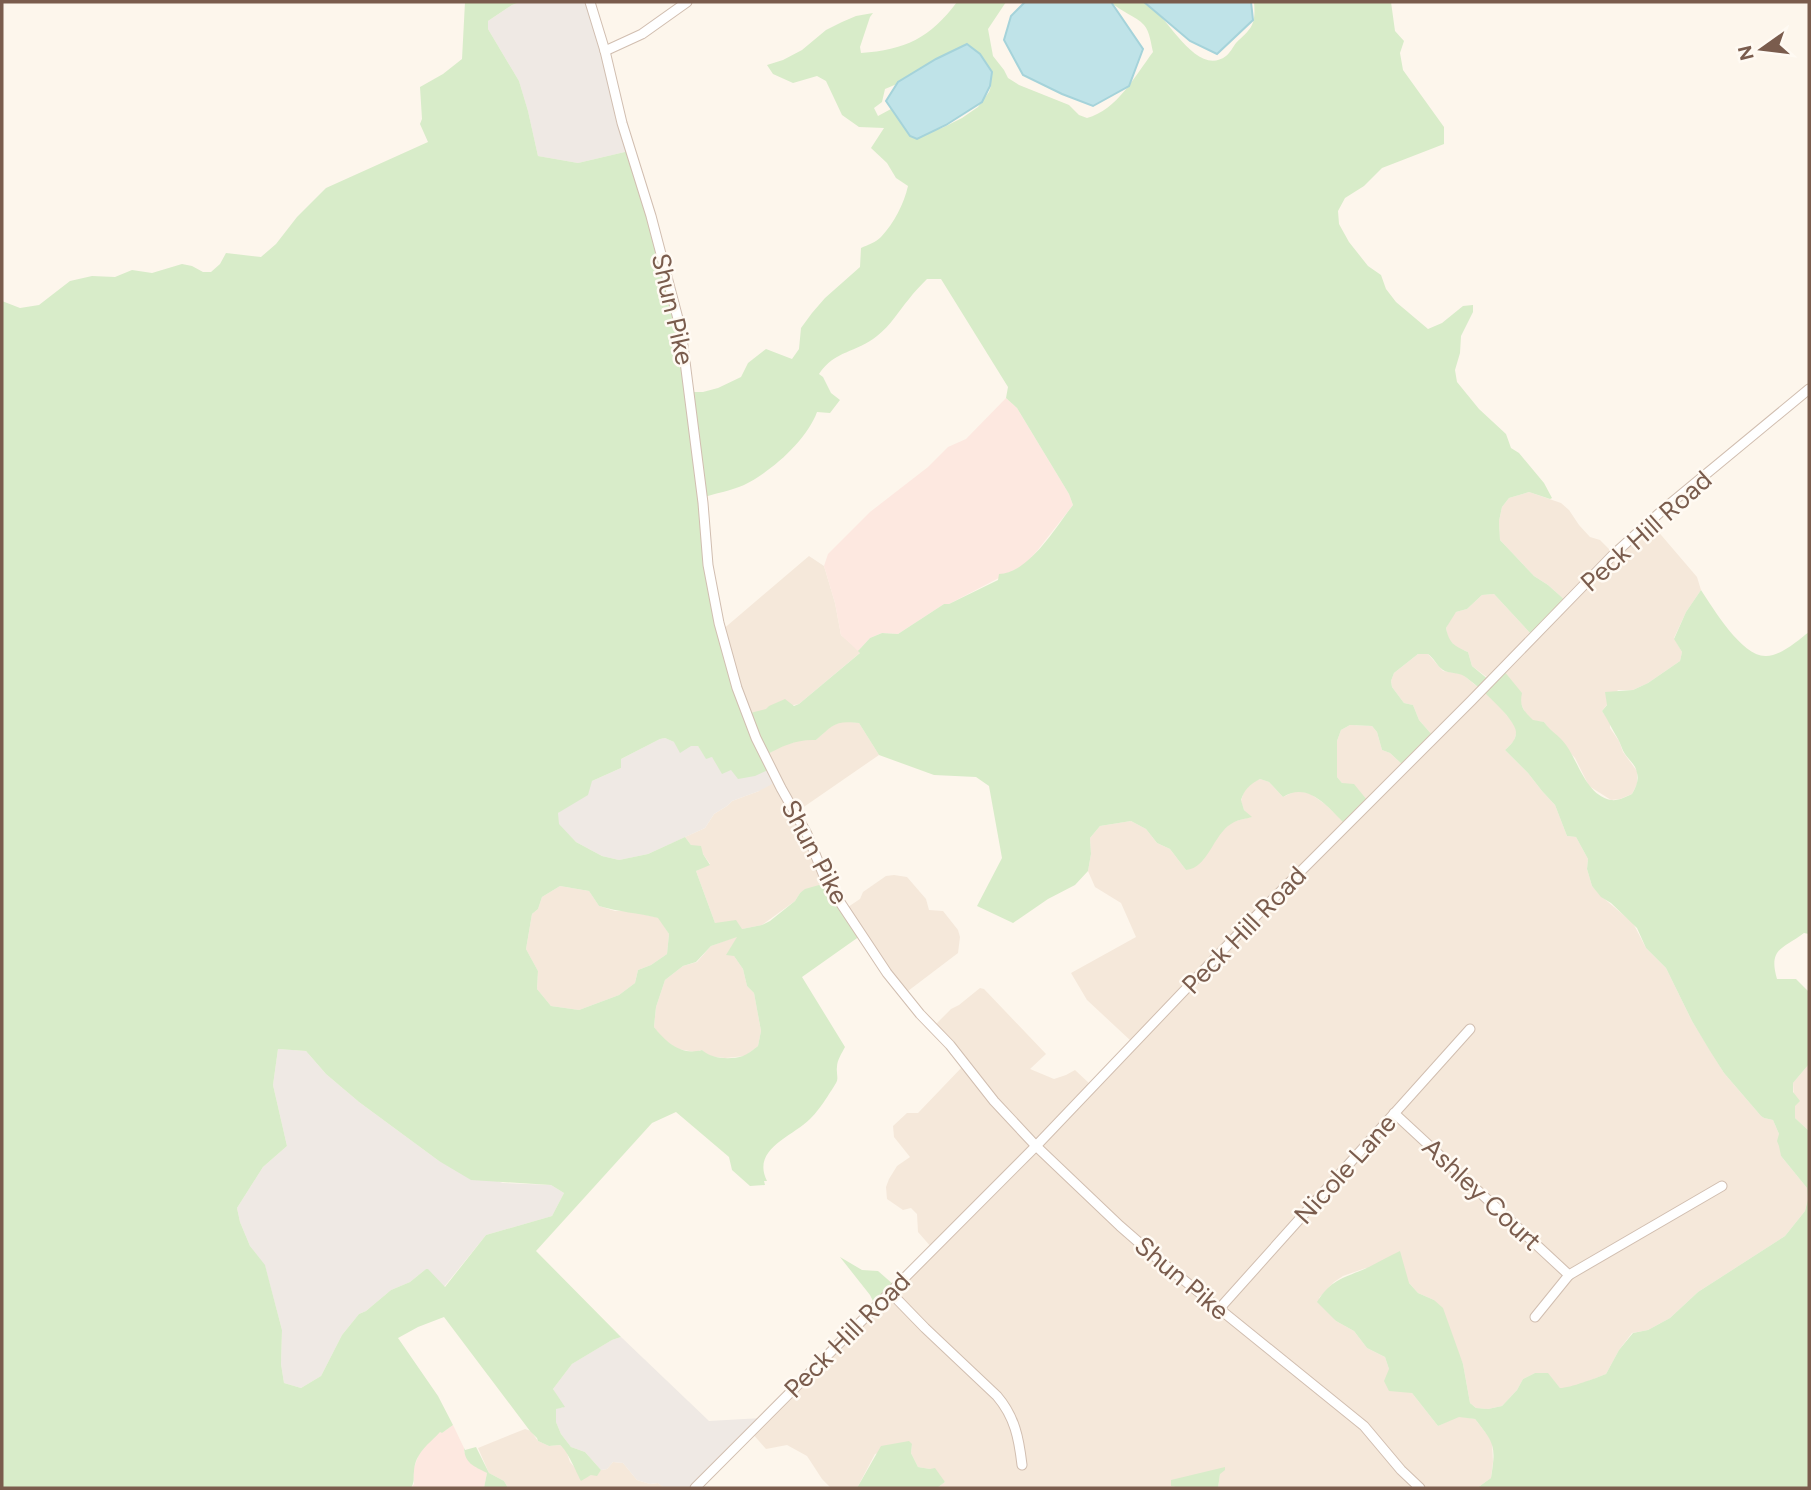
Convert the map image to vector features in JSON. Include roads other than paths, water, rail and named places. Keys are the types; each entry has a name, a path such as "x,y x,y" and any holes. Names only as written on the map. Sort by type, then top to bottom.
{"street":[{"name":"Shun Pike","path":"590,2 681,330 693,414 710,577 719,623 737,688 756,737 807,834 826,881 887,973 920,1014 950,1045 994,1101 1036,1146 1120,1226 1364,1426 1420,1488"},
{"path":"605,51 642,34 687,2"},
{"name":"Peck Hill Road","path":"695,1488 1036,1146 1244,928 1614,554 1665,508 1809,389"},
{"name":"Nicole Lane","path":"1219,1309 1470,1029"},
{"name":"Ashley Court","path":"1394,1113 1569,1275"},
{"path":"1535,1317 1569,1275 1722,1186"},
{"path":"890,1292 1006,1407 1016,1429 1022,1465"}],"water":[{"path":"1025,2 1111,2 1143,49 1129,86 1093,106 1023,75 1004,40 1011,16"},
{"path":"1144,2 1251,2 1253,20 1217,54 1190,41"},
{"path":"967,44 980,54 992,72 990,86 982,102 946,125 917,139 910,136 886,101 898,82"}]}
